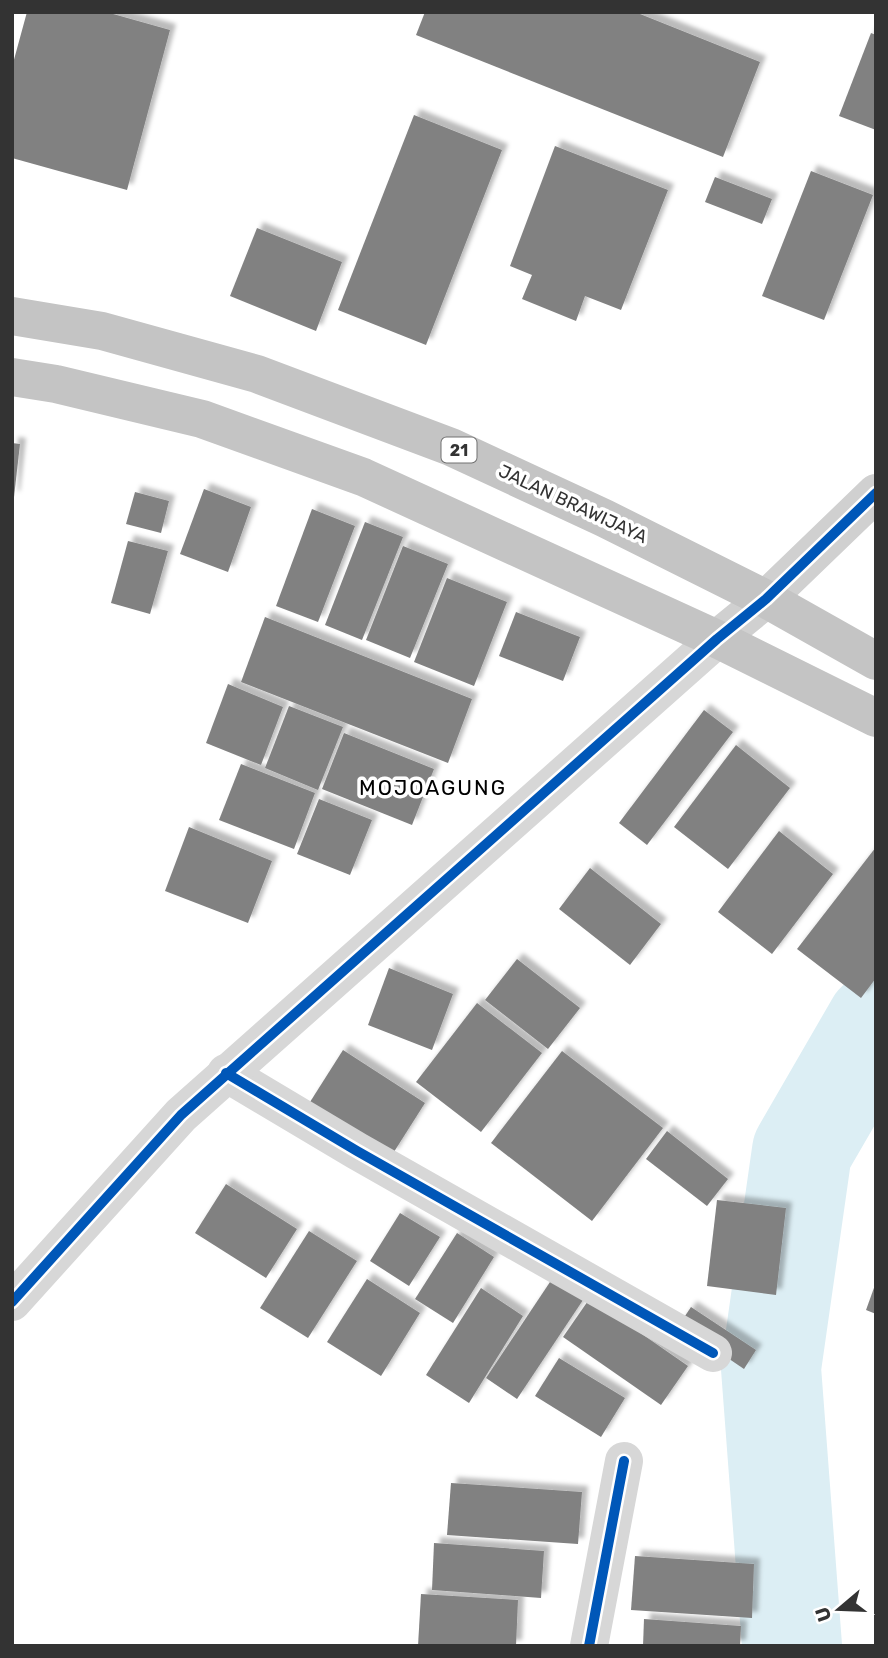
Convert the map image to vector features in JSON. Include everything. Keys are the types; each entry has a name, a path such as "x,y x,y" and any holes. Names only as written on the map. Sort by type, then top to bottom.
{"highway":[{"name":"JALAN BRAWIJAYA","path":"12,316 102,331 257,374 451,447 604,518 766,599 876,661"},
{"path":"12,377 56,384 202,419 363,477 718,639 876,718"}],"street":[{"path":"12,1302 181,1115 766,599 876,493"},
{"path":"226,1073 357,1151 713,1353"},
{"path":"589,1646 624,1461"}],"building":[{"path":"27,12 106,12 170,30 127,190 12,158 12,67"},
{"path":"425,12 635,12 760,62 723,157 416,35"},
{"path":"871,33 876,35 876,130 839,116"},
{"path":"414,115 502,150 426,345 338,310"},
{"path":"555,146 668,190 621,310 585,296 576,321 522,299 532,275 510,266"},
{"path":"811,171 873,195 824,320 762,296"},
{"path":"715,177 772,199 762,224 705,202"},
{"path":"257,228 342,262 316,331 230,296"},
{"path":"12,443 20,444 14,497 12,497"},
{"path":"204,489 251,507 228,572 180,554"},
{"path":"135,492 169,501 161,533 126,524"},
{"path":"312,509 355,526 318,622 276,606"},
{"path":"365,522 403,537 362,640 325,625"},
{"path":"128,541 168,551 150,614 111,603"},
{"path":"403,546 448,564 410,658 366,640"},
{"path":"447,578 507,602 474,686 414,662"},
{"path":"516,612 580,637 563,681 499,656"},
{"path":"265,617 472,699 448,763 241,682"},
{"path":"228,684 283,707 261,765 206,743"},
{"path":"289,706 343,727 318,790 265,768"},
{"path":"704,710 733,732 647,845 619,823"},
{"path":"344,733 434,769 412,825 322,789"},
{"path":"736,745 790,788 728,869 674,827"},
{"path":"241,764 315,793 294,849 219,820"},
{"path":"319,799 372,820 350,875 297,854"},
{"path":"189,827 272,861 248,923 165,891"},
{"path":"779,831 833,874 772,954 718,912"},
{"path":"876,847 876,978 861,998 797,949"},
{"path":"590,868 661,924 630,965 559,909"},
{"path":"517,959 580,1008 548,1049 485,1000"},
{"path":"389,968 453,994 432,1050 368,1025"},
{"path":"477,1003 542,1053 481,1132 416,1082"},
{"path":"343,1050 425,1103 392,1155 310,1102"},
{"path":"562,1051 663,1128 592,1221 491,1143"},
{"path":"667,1131 728,1179 707,1206 646,1159"},
{"path":"226,1184 297,1229 266,1278 195,1233"},
{"path":"717,1200 786,1208 776,1295 707,1286"},
{"path":"400,1213 440,1237 409,1286 370,1261"},
{"path":"309,1231 357,1261 308,1338 260,1308"},
{"path":"457,1233 494,1257 453,1323 415,1299"},
{"path":"367,1279 420,1313 381,1376 327,1342"},
{"path":"552,1279 583,1300 517,1399 486,1378"},
{"path":"876,1285 876,1314 866,1310"},
{"path":"481,1288 523,1316 469,1403 426,1375"},
{"path":"590,1298 688,1366 661,1405 563,1337"},
{"path":"691,1307 756,1350 744,1369 679,1325"},
{"path":"559,1358 625,1398 601,1437 535,1396"},
{"path":"451,1483 582,1492 578,1544 447,1535"},
{"path":"434,1543 544,1551 541,1598 432,1590"},
{"path":"635,1556 754,1564 752,1618 631,1610"},
{"path":"421,1594 518,1600 516,1646 418,1646"},
{"path":"644,1619 741,1626 740,1646 643,1646"}],"waterway":[{"path":"792,1646 771,1368 802,1151 876,1023"}],"cycle path":[{"path":"12,1302 181,1115 717,639 766,599 876,493"},
{"path":"226,1073 357,1151 713,1353"},
{"path":"589,1646 624,1461"}],"district":[{"name":"MOJOAGUNG","path":"433,788"}]}
